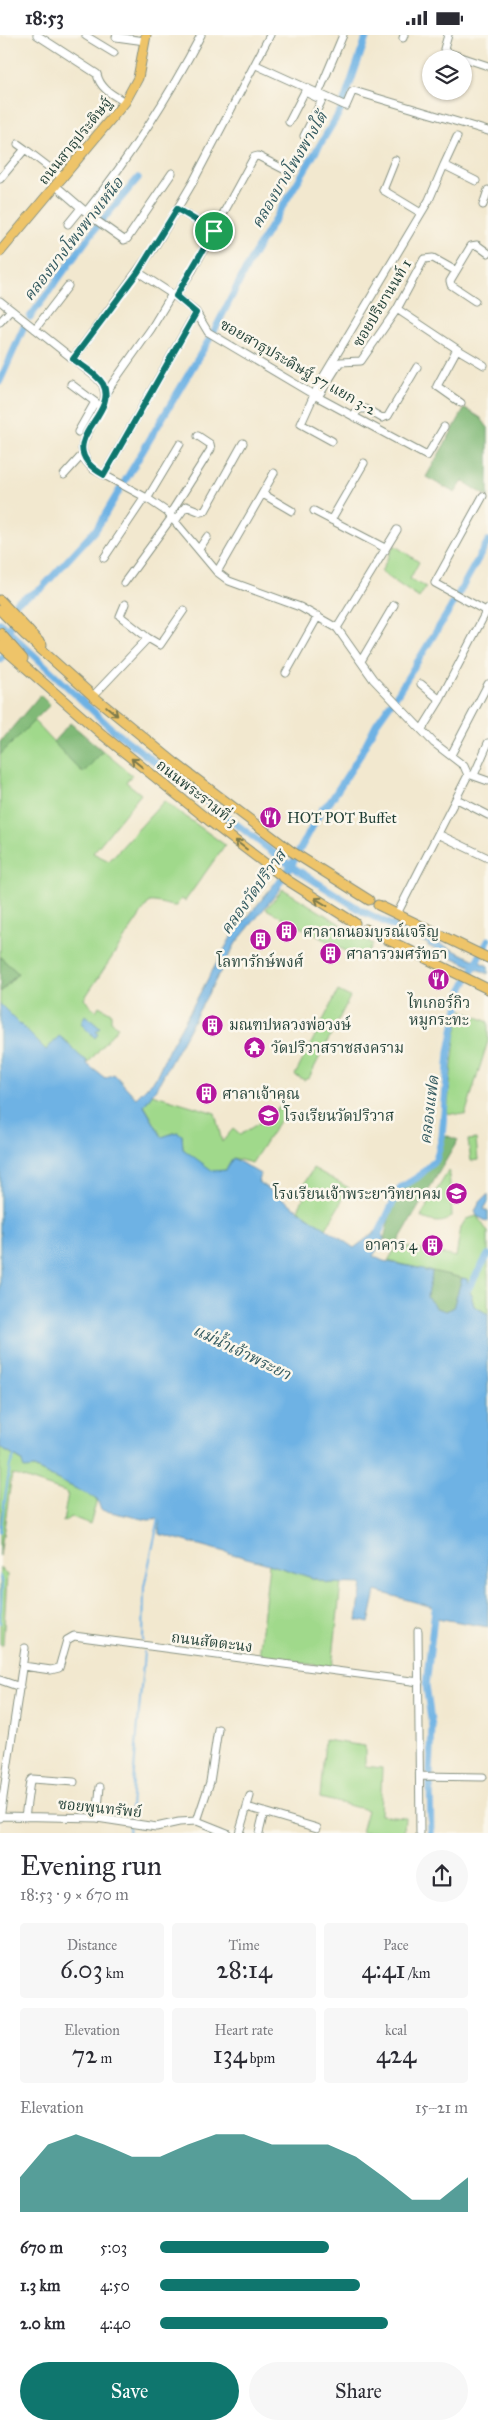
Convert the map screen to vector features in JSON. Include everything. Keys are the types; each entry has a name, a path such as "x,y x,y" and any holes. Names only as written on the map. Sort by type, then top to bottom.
{"main road":[{"name":"ถนนสาธุประดิษฐ์","path":"2,246 64,178 125,103 138,78 146,38"},
{"name":"ถนนพระรามที่ 3","path":"1,604 19,625 93,696 175,763 291,851 368,901"},
{"name":"ถนนพระรามที่ 3","path":"0,633 5,647 104,736 283,877 355,923"},
{"path":"378,905 487,957"},
{"path":"366,929 488,989"}],"street":[{"path":"37,35 97,75 98,81 106,90 125,103"},
{"path":"45,35 51,39 54,35"},
{"path":"68,224 110,182 145,132 182,70 200,35"},
{"path":"73,359 138,272 177,209 256,65 270,35"},
{"path":"448,35 444,49 446,52 488,66"},
{"path":"86,36 111,52 116,36 146,38"},
{"path":"319,92 343,36"},
{"path":"256,65 306,89 322,100 304,136"},
{"path":"306,89 319,92 341,103 354,91 488,131"},
{"path":"289,122 306,89"},
{"path":"332,441 301,424 429,200 457,137"},
{"path":"18,144 64,178"},
{"path":"0,179 25,149"},
{"path":"78,432 174,295 214,231 254,157 258,156 291,173"},
{"path":"395,160 383,190 421,213"},
{"path":"444,165 476,181"},
{"path":"56,186 102,225 121,239 127,239 172,173"},
{"path":"483,205 488,190"},
{"path":"177,209 214,231"},
{"path":"476,301 451,285 452,276 473,245 488,253"},
{"name":"ซอยปริยานนท์ 1","path":"316,396 340,362 364,359 397,309 424,259 433,258 456,271"},
{"name":"ซอยสาธุประดิษฐ์ 57 แยก 3-2","path":"138,272 174,295 196,313 208,332 316,396 427,456 444,427"},
{"path":"35,329 68,287"},
{"path":"0,301 97,378 103,385 105,394"},
{"path":"397,309 484,365"},
{"path":"0,322 11,310"},
{"path":"104,475 196,313"},
{"path":"458,349 437,386 461,403"},
{"path":"354,417 358,409 382,418 388,416 417,367"},
{"path":"71,384 98,404"},
{"path":"98,404 83,442 83,454 93,469 146,498 173,517 217,572 238,586 300,607 336,628 389,696 434,743 464,766 471,775 488,781"},
{"path":"124,583 173,517 211,449 210,444 198,436"},
{"path":"173,517 186,507 201,512 205,511 244,443"},
{"path":"104,557 146,498 180,444"},
{"path":"64,475 83,454"},
{"path":"330,520 364,463"},
{"path":"217,572 274,473"},
{"path":"263,494 292,511"},
{"path":"422,729 486,612 437,586 434,581 483,496"},
{"path":"314,511 383,547 385,551"},
{"path":"336,628 397,530"},
{"path":"199,549 207,537"},
{"path":"125,604 120,616 160,645 184,610"},
{"path":"361,661 394,605"},
{"path":"286,673 318,617"},
{"path":"93,696 148,638"},
{"path":"421,684 440,699"},
{"path":"451,755 488,684"},
{"path":"397,914 488,743"},
{"path":"457,799 488,815"},
{"path":"438,834 488,859"},
{"path":"418,1631 421,1776 420,1833"},
{"name":"ถนนสัตตะนง","path":"23,1666 51,1670 59,1669 67,1640 74,1636 419,1682"},
{"path":"0,1816 25,1648"},
{"path":"0,1681 20,1687"},
{"path":"197,1821 210,1783 218,1729"},
{"path":"421,1776 483,1777"},
{"path":"25,1817 30,1781 32,1779 74,1782"},
{"path":"97,1818 100,1787"},
{"path":"239,1833 250,1796"},
{"path":"247,1807 317,1827"},
{"path":"259,1833 264,1812"},
{"name":"ซอยพูนทรัพย์","path":"0,1816 97,1818 156,1827 179,1822 197,1821 227,1833"}],"green space":[{"path":"465,408 481,418 488,428 488,497 463,481 455,493 426,477"},
{"path":"394,545 419,562 410,579 426,587 419,598 381,572"},
{"path":"40,695 50,705 0,755 0,742"},
{"path":"34,721 82,772 103,751 132,775 126,782 141,794 93,853 109,861 164,801 225,845 185,901 181,899 176,906 149,902 84,999 96,1011 99,1006 111,1013 111,1021 118,1027 88,1063 77,1055 67,1041 46,1051 0,1004 0,993 18,973 0,957 0,755"},
{"path":"70,723 103,751 83,773 53,742"},
{"path":"283,889 373,944 365,961 266,909"},
{"path":"0,957 18,973 0,992"},
{"path":"338,991 350,997 309,1078 304,1080 295,1075"},
{"path":"462,1010 488,1022 488,1041 465,1115 447,1113 455,1038"},
{"path":"152,1094 215,1113 222,1142 233,1129 240,1135 273,1114 278,1107 285,1112 252,1163 233,1158 226,1170 213,1172 183,1149 182,1135 177,1132 162,1137 144,1105"},
{"path":"445,1135 458,1140 396,1245 384,1239 392,1206 398,1194 423,1175 438,1160"},
{"path":"476,1139 478,1160 471,1161 468,1140"},
{"path":"313,1168 349,1188 326,1229 298,1209 304,1197 299,1194"},
{"path":"449,1170 452,1216 442,1222 423,1218 421,1216"},
{"path":"477,1216 488,1232 488,1314 474,1306 467,1279 425,1271 388,1261 397,1245 456,1257 461,1227 466,1219"},
{"path":"432,1271 462,1278 453,1308 446,1311 436,1308 427,1297"},
{"path":"0,1448 34,1468 97,1499 90,1524 72,1517 63,1522 68,1493 12,1474 0,1556"},
{"path":"269,1564 328,1583 341,1583 332,1667 259,1658"},
{"path":"0,1567 7,1575 3,1645 0,1645"},
{"path":"325,1740 365,1746 365,1766 382,1768 380,1815 405,1817 404,1832 361,1832 367,1810 320,1798"}],"water":[{"name":"แม่น้ำเจ้าพระยา","path":"275,883 281,888 236,943 157,1087 144,1106 162,1137 177,1132 182,1135 183,1149 213,1171 226,1170 233,1158 260,1174 258,1182 354,1248 379,1229 384,1239 373,1256 383,1261 432,1271 427,1297 436,1308 446,1311 453,1308 462,1278 467,1279 474,1306 488,1314 488,1627 437,1618 433,1607 376,1591 369,1623 357,1620 362,1584 328,1583 269,1564 159,1534 159,1519 148,1520 101,1510 97,1499 34,1468 24,1469 21,1460 0,1448 0,1004 46,1050 59,1036 86,1060 88,1065 105,1078 114,1074 136,1098 155,1079 169,1049 230,939"},
{"path":"412,931 488,966 488,974 410,936"},
{"path":"85,1015 100,1028 96,1032 98,1034 95,1038 81,1024"},
{"path":"488,1194 488,1202 484,1209 488,1212 488,1222 477,1216 475,1211"}],"waterway":[{"name":"คลองบางโพงพางใต้","path":"0,659 4,655 16,602 41,589 97,528 213,333 252,257 341,110 367,35"},
{"name":"คลองบางโพงพางเหนือ","path":"30,317 95,229 138,178"},
{"name":"คลองบางโพงพางเหนือ","path":"0,381 24,327"},
{"name":"คลองวัดปริวาส","path":"273,892 291,866 322,809 330,802 359,757 376,724 398,693 450,609 488,541"},
{"path":"0,623 113,730 291,866 362,911 417,938"},
{"name":"คลองแฟด","path":"376,1239 400,1188 418,1177 436,1160 442,1137 449,1052 456,1016 463,988 488,940"},
{"path":"465,1294 488,1255"},
{"path":"0,1532 10,1465 15,1454"},
{"path":"143,1641 144,1587 159,1518"},
{"path":"0,1576 2,1585 0,1623"},
{"path":"430,1774 432,1727 426,1685 436,1601"},
{"path":"130,1819 144,1652"},
{"path":"430,1782 431,1833"},
{"path":"128,1833 129,1826"}],"place":[{"name":"HOT POT Buffet","path":"271,818"},
{"name":"ศาลาถนอมบูรณ์เจริญ","path":"287,932"},
{"name":"โลทารักษ์พงศ์","path":"260,939"},
{"name":"ศาลารวมศรัทธา","path":"330,954"},
{"name":"ไทเกอร์กิว หมูกระทะ","path":"439,980"},
{"name":"มณฑปหลวงพ่อวงษ์","path":"213,1025"},
{"name":"วัดปริวาสราชสงคราม","path":"255,1048"},
{"name":"ศาลาเจ้าคุณ","path":"206,1094"},
{"name":"โรงเรียนวัดปริวาส","path":"268,1116"},
{"name":"โรงเรียนเจ้าพระยาวิทยาคม","path":"457,1194"},
{"name":"อาคาร 4","path":"433,1245"}],"route":[{"path":"177,209 214,231 176,296 196,313 104,475 93,469 86,461 82,449 86,434 104,401 103,385 73,359 138,272 177,209"}]}
